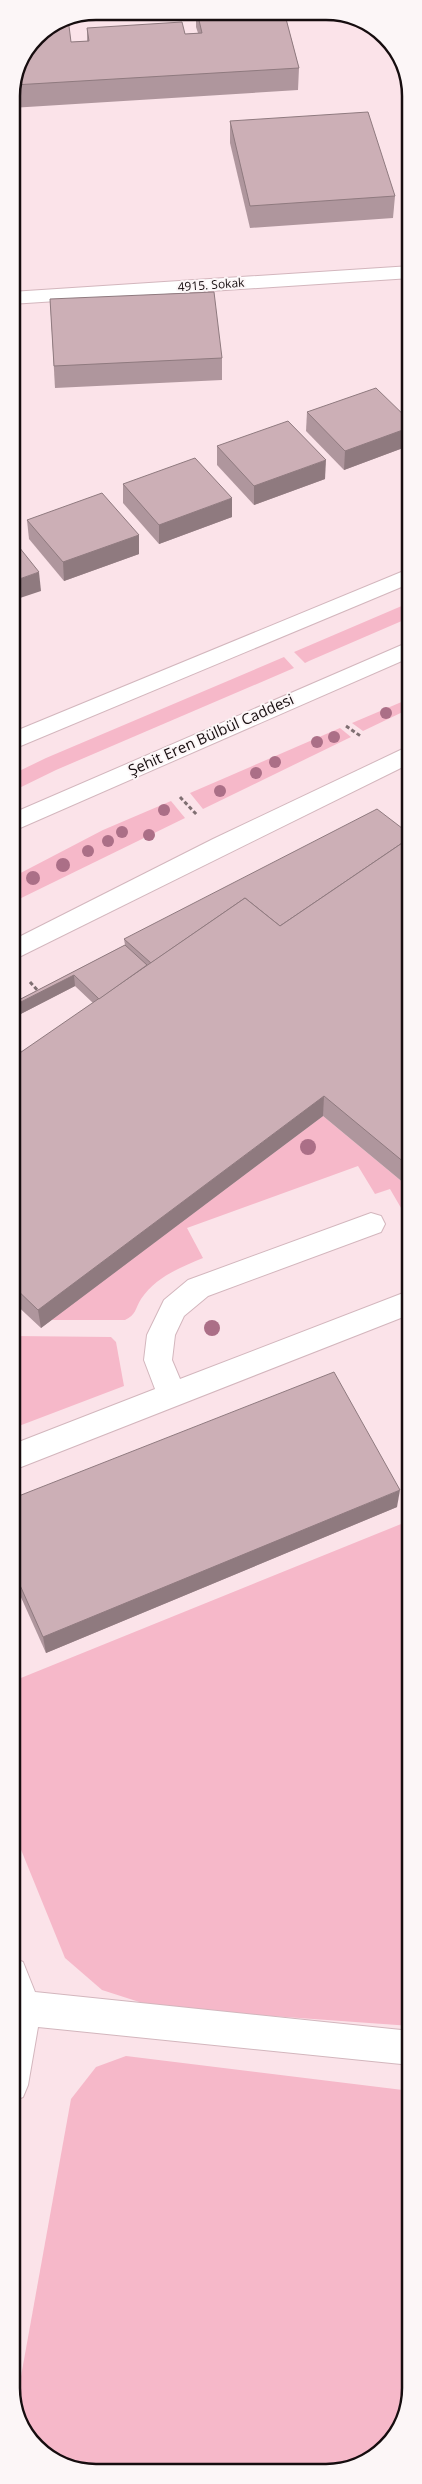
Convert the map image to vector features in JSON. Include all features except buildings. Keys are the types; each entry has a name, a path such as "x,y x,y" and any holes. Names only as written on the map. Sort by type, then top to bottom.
{"street":[{"name":"4915. Sokak","path":"20,297 402,273"},
{"path":"20,738 402,578"},
{"name":"Şehit Eren Bülbül Caddesi","path":"20,820 56,802 402,651"},
{"path":"20,948 402,757"},
{"path":"172,1395 158,1360 161,1335 174,1308 198,1288 371,1224"},
{"path":"20,1455 402,1306"},
{"path":"20,1997 24,2008 20,2034"},
{"path":"24,2008 402,2047"}],"path":[{"path":"346,726 357,734"},
{"path":"40,993 43,997"}],"shaded area":[{"path":"402,606 402,621 305,663 294,652"},
{"path":"284,657 294,668 56,770 20,788 20,771"},
{"path":"402,702 402,712 363,731 352,723"},
{"path":"340,728 351,737 203,809 190,793"},
{"path":"171,801 185,818 20,899 20,873 103,830"},
{"path":"323,1116 402,1182 402,1210 390,1189 375,1194 358,1166 187,1228 203,1258 161,1279 147,1291 129,1318 125,1320 51,1320"},
{"path":"20,1336 111,1337 116,1342 124,1386 20,1426"},
{"path":"402,1524 402,2025 158,2008 102,1990 65,1958 20,1847 20,1678"},
{"path":"126,2056 402,2090 401,2403 389,2430 380,2442 372,2448 359,2456 331,2464 96,2464 81,2463 58,2454 39,2438 33,2430 23,2407 20,2382 71,2099 96,2067"}]}
